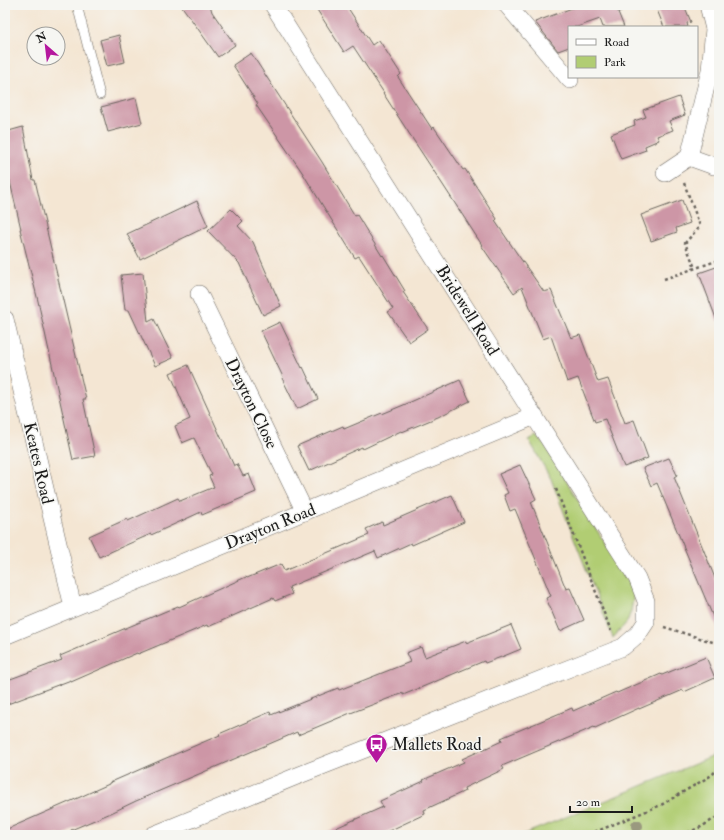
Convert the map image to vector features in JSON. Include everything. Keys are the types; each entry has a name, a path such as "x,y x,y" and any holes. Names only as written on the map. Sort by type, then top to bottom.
{"street":[{"name":"Bridewell Road","path":"273,5 638,578 646,601 646,622"},
{"path":"507,5 568,78"},
{"path":"708,5 714,29 710,70 677,165 714,166"},
{"name":"Drayton Close","path":"199,294 305,512"},
{"name":"Keates Road","path":"5,320 73,607"},
{"name":"Drayton Road","path":"5,636 535,416"},
{"path":"153,835 297,776 623,647 638,634 646,622"}],"lane":[{"path":"77,5 100,95"}],"path":[{"path":"677,165 700,226 685,243 695,268"},
{"path":"664,279 719,260"},
{"path":"555,486 617,649"},
{"path":"646,622 719,644"},
{"path":"583,835 600,830 661,805 712,775 719,768"},
{"path":"682,835 701,827 719,816"}],"green space":[{"path":"536,436 546,447 622,570 634,593 631,611 627,622 613,638 551,479 529,440"},
{"path":"719,754 719,835 522,835"}],"building":[{"path":"181,5 210,5 212,12 235,45 218,57"},
{"path":"314,5 346,5 372,45 379,40 401,74 398,77 432,129 434,127 463,170 465,169 497,219 495,221 518,255 544,292 551,290 571,338 580,335 598,382 608,379 625,423 634,420 648,458 624,467 605,419 595,422 578,378 567,382 551,336 543,339 522,287 514,293 481,245 353,46 344,52"},
{"path":"580,5 631,5 631,7 618,12 624,26 603,26 600,19 580,26 568,26 568,47 558,51 535,22"},
{"path":"655,5 684,5 691,22 687,23 688,26 664,26"},
{"path":"119,35 125,62 107,66 100,40"},
{"path":"251,53 322,162 355,216 357,215 382,256 383,255 405,291 403,292 428,329 409,342 388,312 393,309 359,256 355,258 302,172 256,105 258,104 233,65"},
{"path":"679,97 685,115 669,121 673,130 657,136 659,140 645,146 646,150 621,159 611,134 635,125 634,121 646,117 643,110"},
{"path":"136,98 142,123 108,132 101,107"},
{"path":"23,127 33,180 35,180 86,399 83,399 95,456 73,460 38,301 20,229 5,160 5,132"},
{"path":"682,200 690,223 676,228 677,232 651,241 641,215"},
{"path":"197,201 208,226 140,259 127,234"},
{"path":"231,209 243,221 238,226 253,242 281,306 263,315 239,263 208,231"},
{"path":"719,266 719,321 717,321 699,273"},
{"path":"143,273 148,322 154,319 173,358 155,366 129,310 125,310 121,275"},
{"path":"280,322 318,399 297,409 261,331"},
{"path":"188,365 234,466 237,464 243,476 249,474 256,492 202,515 201,512 99,557 89,536 127,519 128,521 178,498 180,501 214,487 209,476 212,475 194,438 182,443 175,426 190,419 170,373"},
{"path":"460,380 470,401 438,417 402,432 401,431 363,449 362,447 309,471 297,446 343,426 344,429 382,414"},
{"path":"669,458 677,475 674,477 719,588 719,631 657,483 651,486 643,468"},
{"path":"520,465 536,499 531,502 566,589 570,588 584,620 560,631 546,598 551,596 515,509 510,511 504,495 508,493 499,474"},
{"path":"452,495 464,522 378,558 375,551 289,587 292,594 275,601 273,598 208,627 207,625 138,654 137,653 71,682 71,680 5,705 5,681 62,660 60,656 178,606 179,607 246,577 247,578 281,564 284,571 369,535 366,529 382,522 383,525"},
{"path":"511,625 521,649 485,663 484,661 403,695 403,693 298,735 297,732 136,801 63,835 5,835 5,830 270,712 271,715 338,688 339,690 410,662 406,653 421,647 425,657"},
{"path":"706,657 715,678 684,692 683,690 639,708 595,728 594,727 502,766 504,769 464,788 465,791 424,810 425,814 380,835 320,835 383,807 380,801 464,762 462,759 502,741 501,738 572,708 573,711 616,692 617,693"}],"place":[{"name":"Mallets Road","path":"376,764"}]}
